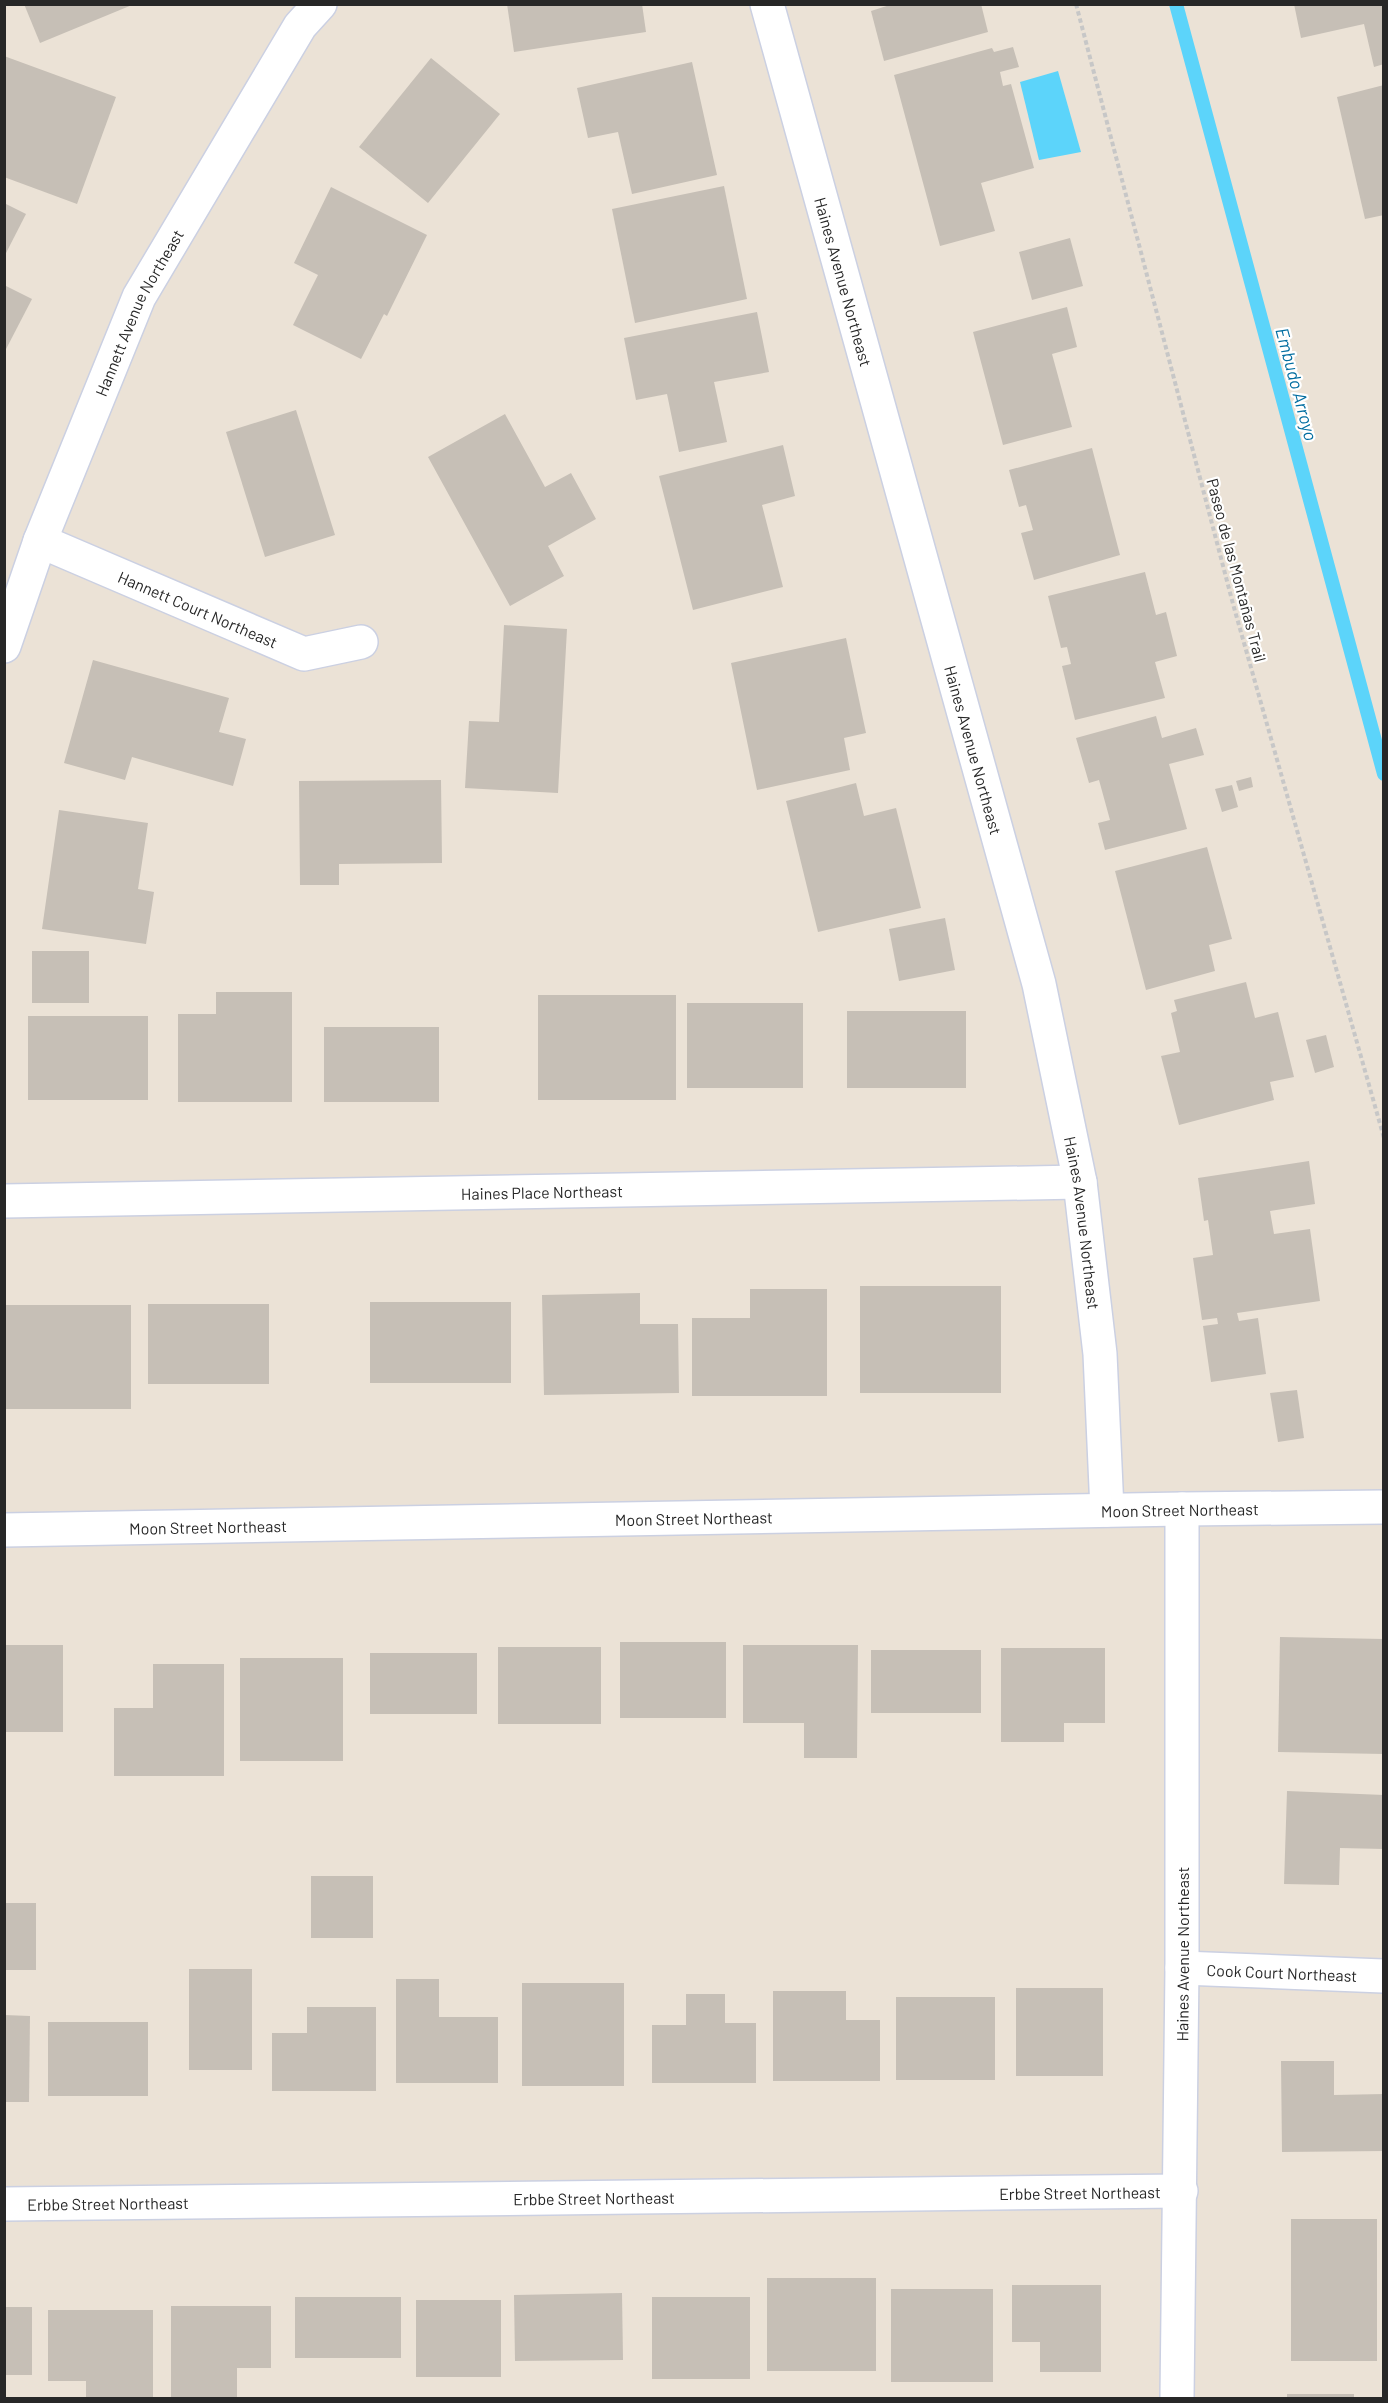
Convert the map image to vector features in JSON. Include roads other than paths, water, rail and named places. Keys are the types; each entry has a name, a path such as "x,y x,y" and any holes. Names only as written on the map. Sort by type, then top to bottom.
{"street":[{"name":"Haines Avenue Northeast","path":"767,4 1039,984 1080,1182 1100,1354 1107,1510"},
{"name":"Hannett Avenue Northeast","path":"4,646 40,541 139,297 300,12"},
{"name":"Hannett Court Northeast","path":"40,541 304,654 361,642"},
{"name":"Haines Place Northeast","path":"4,1202 1080,1182"},
{"name":"Moon Street Northeast","path":"4,1530 1383,1507"},
{"name":"Haines Avenue Northeast","path":"1177,2398 1181,2191 1182,1509"},
{"name":"Cook Court Northeast","path":"1182,1968 1383,1976"},
{"name":"Erbbe Street Northeast","path":"4,2204 1181,2191"}],"water":[{"path":"1058,71 1081,152 1039,160 1020,82"}],"waterway":[{"name":"Embudo Arroyo","path":"1176,4 1384,774"}]}
